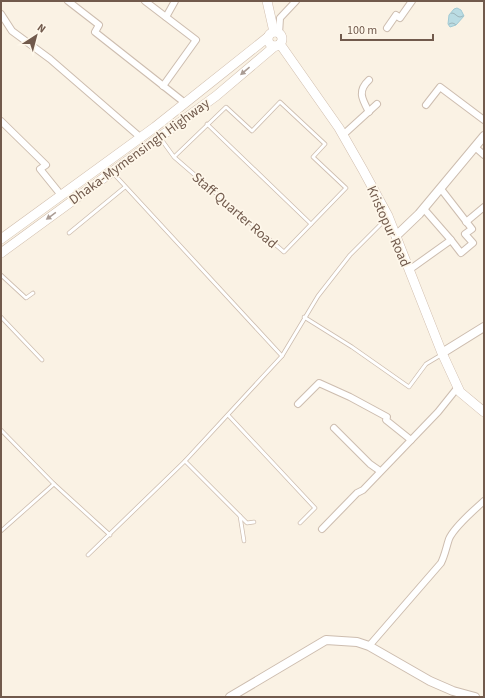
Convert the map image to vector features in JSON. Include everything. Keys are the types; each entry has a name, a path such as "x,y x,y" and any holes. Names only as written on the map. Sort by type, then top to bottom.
{"main road":[{"path":"268,1 274,34 282,39 277,45"},
{"name":"Dhaka-Mymensingh Highway","path":"1,238 140,137 274,34"},
{"name":"Dhaka-Mymensingh Highway","path":"1,253 216,96 277,45"},
{"name":"Kristopur Road","path":"277,45 343,135 388,216 442,354 460,392 484,412"}],"street":[{"path":"68,1 100,25 95,32 185,103"},
{"path":"145,1 196,40 162,86"},
{"path":"166,17 175,1"},
{"path":"274,34 280,18 296,1"},
{"path":"387,28 396,15 400,18 412,1"},
{"path":"1,14 12,31 50,59 140,137"},
{"path":"368,112 361,96 361,91 363,86 369,80"},
{"path":"426,105 440,87 484,120"},
{"path":"343,135 377,104"},
{"path":"1,121 46,165 40,170 61,195"},
{"path":"396,236 424,209 484,136"},
{"path":"475,147 484,155"},
{"path":"424,209 461,253 473,244 465,234 472,229 440,189"},
{"path":"466,222 484,207"},
{"path":"409,270 451,240"},
{"path":"442,354 484,327"},
{"path":"298,404 319,383 350,396 386,417 386,420 411,440"},
{"path":"322,529 438,412 458,387"},
{"path":"334,428 370,464 380,471"},
{"path":"369,646 441,564 450,538 470,514 484,501"},
{"path":"230,697 326,640 358,642 369,646 430,681 460,695 475,697"}],"lane":[{"name":"Staff Quarter Road","path":"159,138 174,157 284,252 346,188 313,157 325,144 280,102 252,131 226,106 207,124"},
{"path":"174,157 207,124 311,224"},
{"path":"112,172 282,356"},
{"path":"70,233 125,187"},
{"path":"88,555 185,461 282,356 304,317 318,296 350,255 388,216"},
{"path":"1,275 26,298 34,293"},
{"path":"1,317 42,360"},
{"path":"304,317 352,347 409,387 426,364 442,354"},
{"path":"228,415 315,508 300,524"},
{"path":"1,430 54,484 110,535"},
{"path":"185,461 247,523 254,522"},
{"path":"1,531 54,484"},
{"path":"240,516 244,541"}],"water":[{"path":"457,8 461,10 464,16 456,25 450,27 448,24 449,15 454,9"}]}
